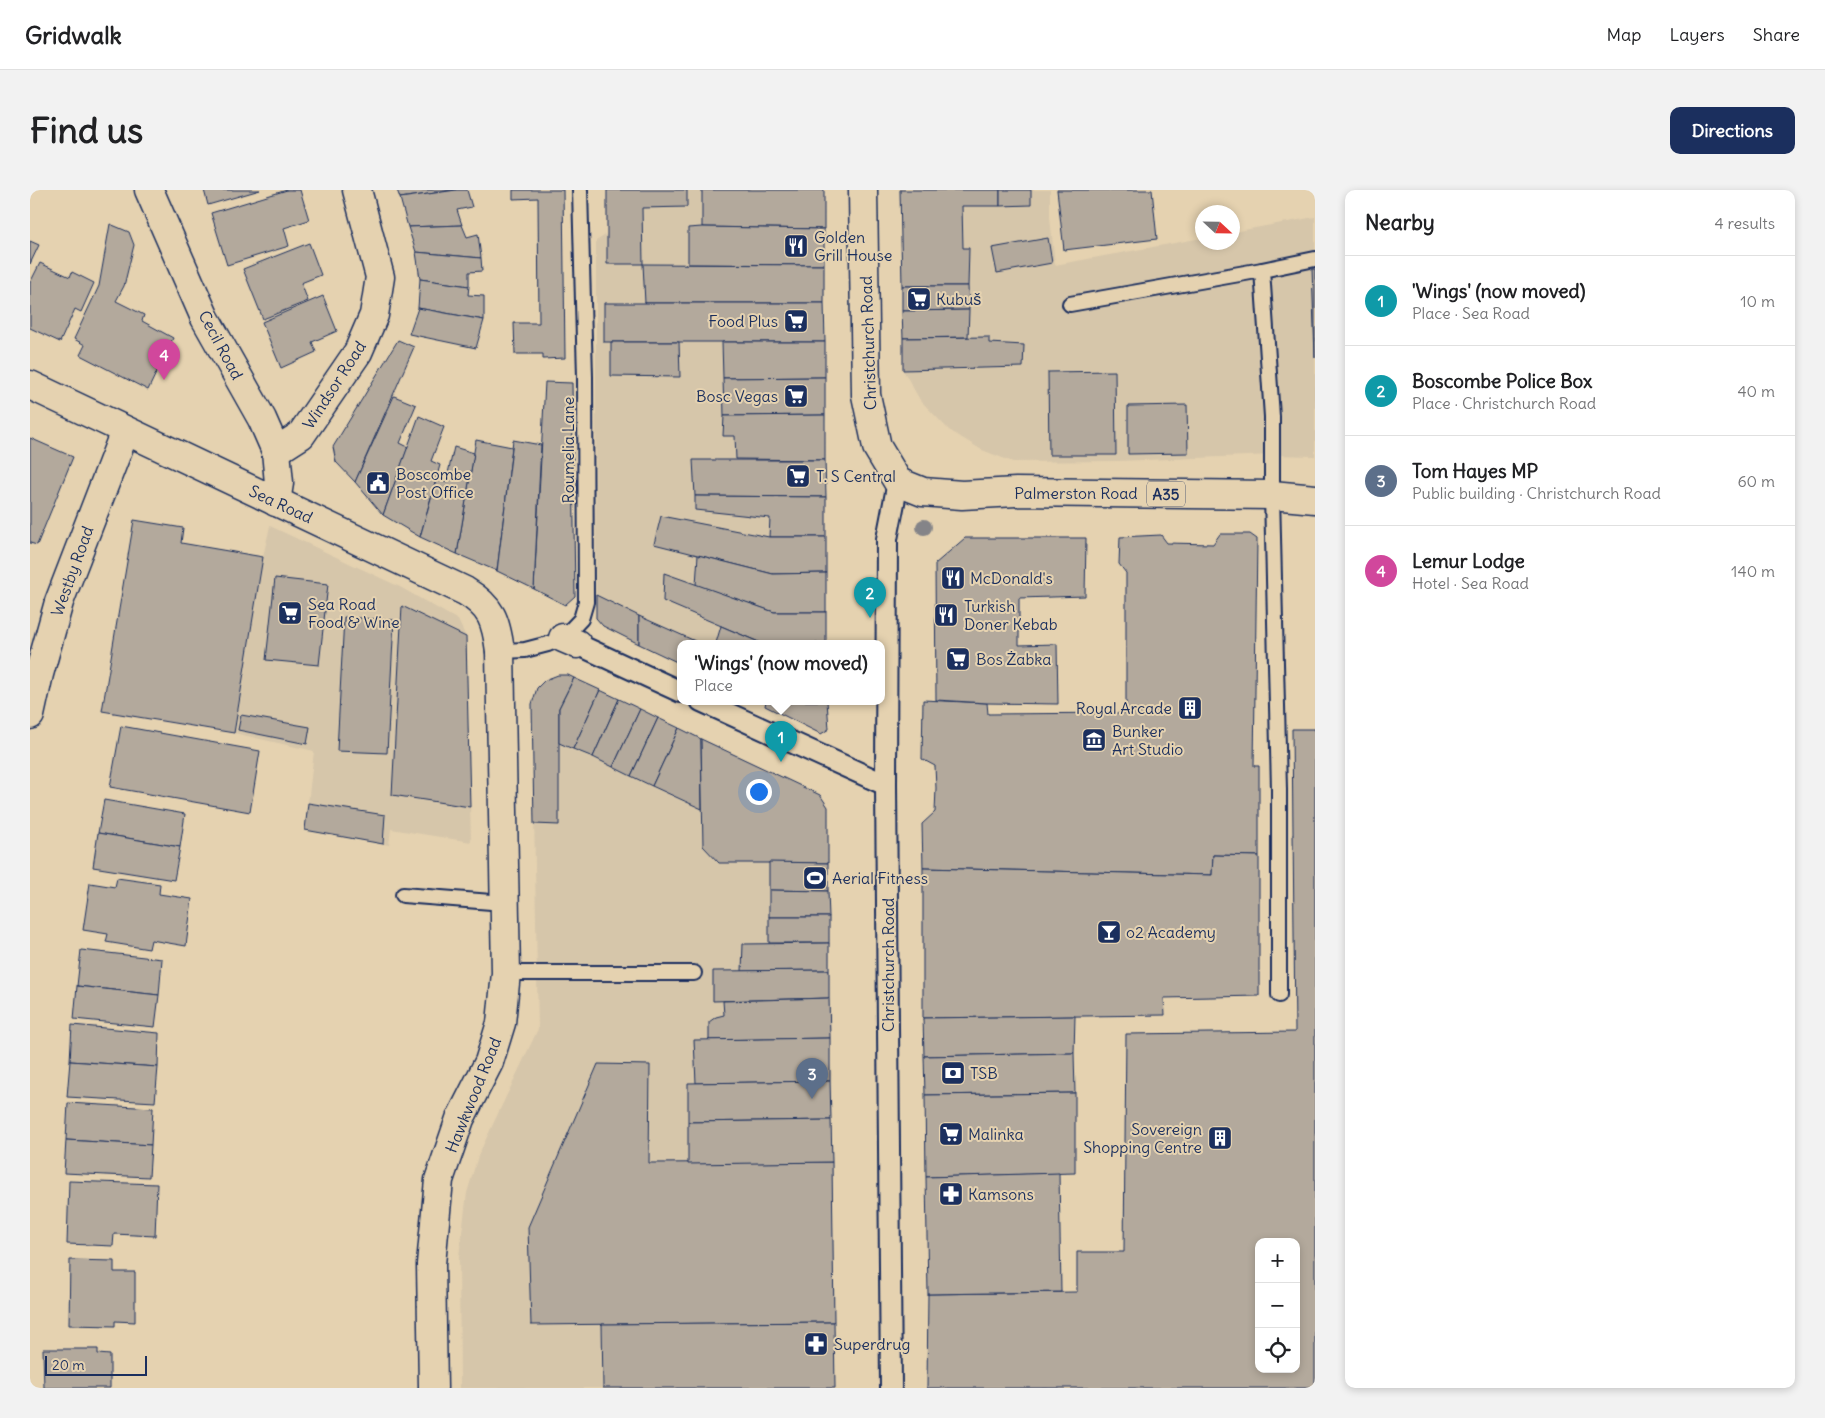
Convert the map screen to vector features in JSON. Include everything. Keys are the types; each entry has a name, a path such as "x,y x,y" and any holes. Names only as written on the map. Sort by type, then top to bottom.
{"street":[{"name":"Cecil Road","path":"149,190 206,318 262,419 276,451 279,483 276,502"},
{"name":"Windsor Road","path":"276,451 301,435 358,352 374,315 380,277 357,190"},
{"name":"Christchurch Road","path":"863,190 866,395 877,447 898,482 887,539 886,785 891,1388"},
{"name":"Sea Road","path":"30,385 465,591 479,599 488,611 497,629 500,651"},
{"name":"Westby Road","path":"30,715 59,602 125,431"},
{"name":"Palmerston Road","path":"898,482 923,492 962,495 1016,492 1272,495 1315,499"},
{"path":"570,641 677,690"},
{"name":"Hawkwood Road","path":"433,1388 431,1264 439,1180 460,1119 492,1054 501,1024 506,973 500,651"},
{"path":"710,705 886,785"}],"lane":[{"name":"Roumelia Lane","path":"500,651 525,650 570,641 581,619 586,602 585,377 580,190"},
{"path":"1070,304 1315,259"},
{"path":"1262,270 1272,416 1279,995"},
{"path":"403,895 504,903"},
{"path":"506,973 694,973"}],"shaded area":[{"path":"607,190 824,190 826,640 677,640 677,662 603,626 596,618 596,241 607,234"},
{"path":"900,190 1050,190 1050,217 1055,265 1195,239 1195,250 1240,250 1240,231 1315,217 1315,456 1273,455 1118,461 1013,462 982,450 949,430 920,400 903,370"},
{"path":"270,526 400,587 458,620 466,637 471,842 391,829 389,845 305,830 314,751 234,733 263,557"},
{"path":"558,675 568,675 820,795 828,807 835,1388 460,1388 459,1256 467,1193 478,1156 538,1029 532,704 537,688 545,680"}],"building":[{"path":"204,190 260,190 208,205"},
{"path":"287,190 300,190 309,220 284,228 289,246 227,265 211,213"},
{"path":"397,190 456,190 400,198"},
{"path":"467,190 472,207 457,210 462,225 408,227 400,198"},
{"path":"513,190 563,190 565,358 543,359 543,354 515,354 514,323 539,323 538,198 513,199"},
{"path":"607,190 687,190 687,207 642,208 643,264 607,264"},
{"path":"702,190 824,190 824,229 702,227"},
{"path":"900,190 1000,190 1000,206 962,206 963,248 969,248 968,286 902,286"},
{"path":"1000,190 1031,190 1031,205 1000,206"},
{"path":"1057,190 1152,190 1157,239 1064,250"},
{"path":"110,224 129,232 134,245 124,286 116,301 144,315 142,321 173,338 148,390 80,355 85,345 74,339 99,286"},
{"path":"462,225 467,237 478,234 481,258 416,252 408,227"},
{"path":"688,228 824,229 824,265 688,264"},
{"path":"1048,238 1052,263 997,273 992,248"},
{"path":"30,241 39,245 30,264"},
{"path":"309,243 321,275 301,283 308,301 263,319 243,269"},
{"path":"416,252 481,258 482,271 469,272 469,286 420,279"},
{"path":"40,263 70,277 72,272 94,283 81,312 75,309 60,342 30,328 30,283"},
{"path":"643,264 824,265 824,303 645,303"},
{"path":"1312,269 1315,269 1315,358"},
{"path":"420,279 469,286 468,295 484,296 484,320 418,308"},
{"path":"902,286 968,286 969,310 902,311"},
{"path":"323,296 337,331 312,342 316,352 281,368 262,322"},
{"path":"604,303 824,303 825,342 604,342"},
{"path":"418,308 484,320 476,348 409,334"},
{"path":"969,310 968,337 903,338 902,311"},
{"path":"989,337 989,343 1024,345 1023,367 903,370 903,338"},
{"path":"398,340 414,347 355,482 336,462 333,447"},
{"path":"611,342 679,342 680,377 611,376"},
{"path":"722,342 825,342 825,377 723,378"},
{"path":"1115,371 1116,455 1049,455 1048,372"},
{"path":"825,377 825,415 724,416 723,378"},
{"path":"545,382 572,383 575,596 565,605 534,589"},
{"path":"394,396 416,405 400,443 408,447 383,515 355,482"},
{"path":"1187,405 1188,453 1128,454 1128,406"},
{"path":"825,415 825,460 736,459 735,436 723,436 724,416"},
{"path":"419,416 444,427 431,461 440,465 420,537 383,515"},
{"path":"30,438 73,457 37,545 30,543"},
{"path":"476,440 512,447 497,571 457,554"},
{"path":"513,440 541,445 534,589 497,571"},
{"path":"454,447 474,453 457,554 420,537 437,477 446,482"},
{"path":"693,460 825,460 826,497 695,496"},
{"path":"695,496 826,497 826,537 769,537 770,518 695,510"},
{"path":"661,516 769,537 826,537 826,573 773,574 654,544"},
{"path":"134,520 183,528 181,543 263,557 234,733 102,711"},
{"name":"Royal Arcade","path":"1220,534 1250,534 1257,539 1254,766 1259,766 1259,856 1213,855 1212,875 923,868 922,824 935,812 936,788 935,766 922,759 923,700 987,703 988,714 1126,713 1126,573 1119,564 1120,537 1161,535 1167,543 1213,544"},
{"path":"965,538 1086,538 1085,596 1019,598 1019,645 1057,644 1058,704 936,700 935,564"},
{"path":"698,555 773,574 826,573 826,612 774,612 696,585"},
{"path":"664,573 774,612 826,612 826,640 754,640 663,601"},
{"path":"275,578 328,584 319,665 266,660"},
{"path":"596,595 639,616 639,644 603,626 596,618"},
{"path":"402,606 466,637 470,807 392,795"},
{"path":"639,616 693,640 677,640 677,662 639,644"},
{"path":"344,617 394,620 387,753 337,751"},
{"path":"721,626 754,640 717,640"},
{"path":"558,675 568,675 574,678 559,708 559,825 534,824 532,704 537,688 545,680"},
{"path":"574,678 600,690 573,749 559,743 559,708"},
{"path":"600,690 619,699 593,757 573,749"},
{"path":"619,699 640,709 613,767 593,757"},
{"path":"827,705 829,729 821,734 765,706"},
{"path":"640,709 658,718 631,776 613,767"},
{"path":"241,715 310,727 307,744 238,730"},
{"path":"658,718 679,728 652,786 631,776"},
{"path":"121,726 260,751 250,812 110,787"},
{"path":"679,728 701,739 702,809 652,786"},
{"name":"Sovereign Shopping Centre","path":"1292,729 1315,729 1315,1388 927,1388 928,1294 1077,1292 1077,1252 1124,1252 1126,1034 1295,1032"},
{"path":"701,739 820,795 828,807 828,863 719,863 703,846"},
{"path":"104,800 185,814 180,847 98,833"},
{"path":"308,803 385,815 383,844 305,830"},
{"path":"98,833 180,847 174,880 93,867"},
{"path":"1213,855 1259,856 1259,996 1164,998 1165,1015 923,1018 923,868 1212,875"},
{"path":"769,862 828,863 828,891 769,890"},
{"path":"117,878 160,884 159,894 192,899 186,946 151,940 149,949 106,942 108,934 83,930 90,883 115,887"},
{"path":"769,890 828,891 829,917 769,917"},
{"path":"769,917 829,917 829,943 769,943"},
{"path":"829,943 829,970 742,971 743,944"},
{"path":"81,950 162,959 159,995 77,986"},
{"path":"829,970 829,998 713,1001 713,971"},
{"path":"77,986 159,995 155,1027 74,1019"},
{"path":"829,998 830,1038 709,1040 709,1022 716,1017 724,1015 723,1001"},
{"path":"1075,1016 1074,1053 924,1056 923,1018"},
{"path":"72,1025 159,1033 158,1067 70,1061"},
{"path":"830,1038 830,1081 696,1083 694,1040"},
{"path":"1074,1053 1075,1093 925,1095 924,1056"},
{"path":"70,1061 158,1067 155,1102 67,1097"},
{"path":"598,1064 650,1065 649,1163 832,1162 834,1322 531,1325 528,1227"},
{"path":"830,1081 831,1120 688,1122 688,1083"},
{"path":"1075,1093 1075,1173 926,1177 925,1095"},
{"path":"68,1103 153,1108 151,1145 66,1140"},
{"path":"831,1120 832,1162 688,1164 688,1122"},
{"path":"66,1140 151,1145 149,1177 64,1173"},
{"path":"1059,1173 1061,1292 928,1294 926,1177"},
{"path":"69,1181 157,1184 155,1236 114,1234 113,1246 67,1244"},
{"path":"70,1260 114,1261 114,1272 135,1272 135,1322 115,1321 115,1326 69,1325"},
{"path":"834,1322 835,1388 603,1388 602,1324"},
{"path":"43,1349 98,1349 98,1354 110,1355 110,1388 44,1388"}],"place":[{"name":"Golden Grill House","path":"796,246"},
{"name":"Kubuš","path":"919,299"},
{"name":"Food Plus","path":"796,321"},
{"name":"Lemur Lodge","path":"164,380"},
{"name":"Bosc Vegas","path":"796,396"},
{"name":"T. S Central","path":"798,476"},
{"name":"Boscombe Post Office","path":"378,483"},
{"name":"McDonald's","path":"953,578"},
{"name":"Sea Road Food & Wine","path":"290,613"},
{"name":"Turkish Doner Kebab","path":"946,615"},
{"name":"Boscombe Police Box","path":"870,618"},
{"name":"Bos Żabka","path":"958,659"},
{"name":"Royal Arcade","path":"1190,708"},
{"name":"Bunker Art Studio","path":"1094,740"},
{"name":"'Wings' (now moved)","path":"781,762"},
{"name":"Aerial Fitness","path":"815,878"},
{"name":"o2 Academy","path":"1109,932"},
{"name":"TSB","path":"953,1073"},
{"name":"Tom Hayes MP","path":"812,1099"},
{"name":"Malinka","path":"951,1134"},
{"name":"Sovereign Shopping Centre","path":"1220,1138"},
{"name":"Kamsons","path":"951,1194"},
{"name":"Superdrug","path":"816,1344"}]}
